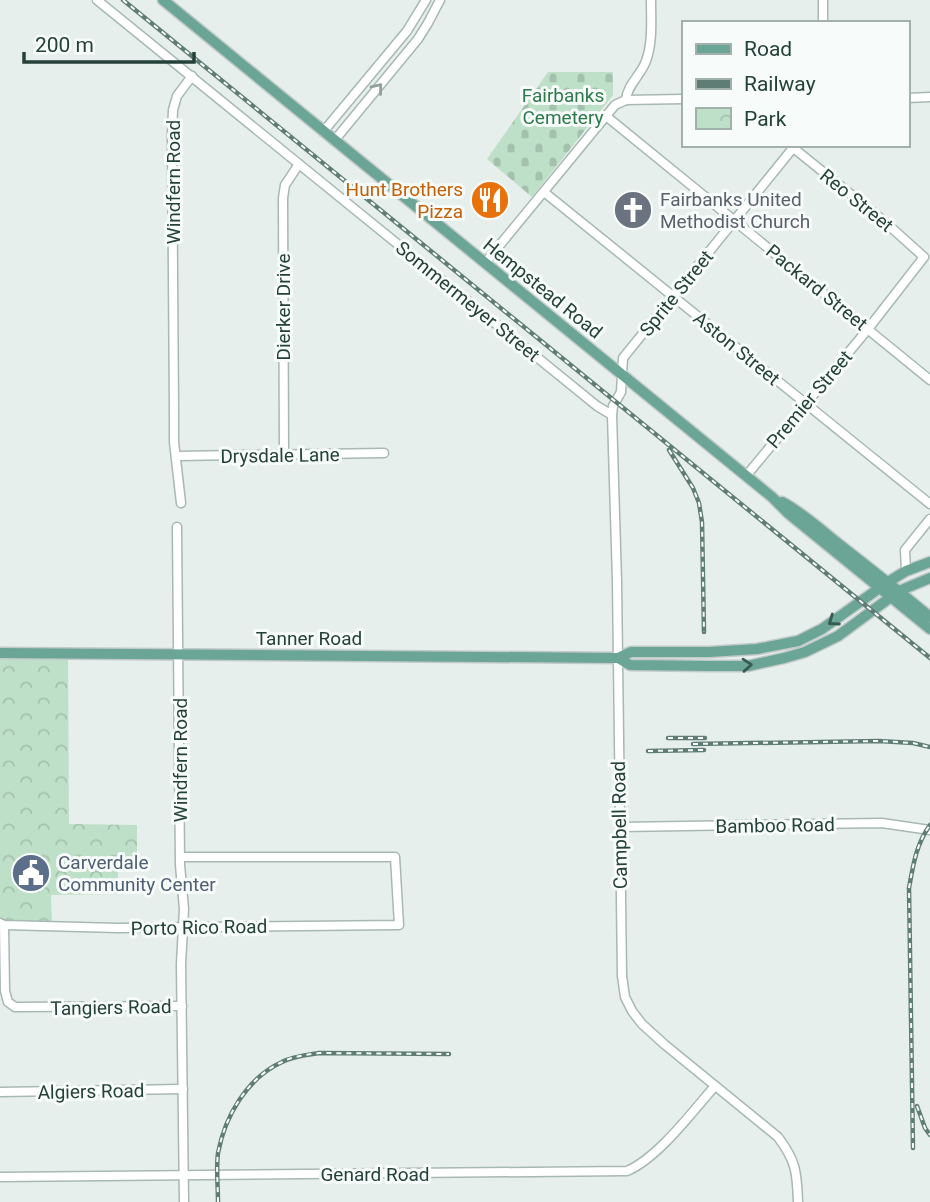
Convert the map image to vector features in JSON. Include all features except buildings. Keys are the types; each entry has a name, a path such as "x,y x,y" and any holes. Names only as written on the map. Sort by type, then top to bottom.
{"main road":[{"name":"Hempstead Road","path":"167,1 323,132 746,476 772,497 794,509 814,529 884,584 930,629"},
{"path":"618,658 631,652 757,649 798,641 822,629 884,584 906,571 930,562"},
{"path":"618,658 629,665 710,666 748,666 784,658 805,652 846,630 895,594 930,578"},
{"name":"Hempstead Road","path":"895,594 930,617"},
{"path":"709,652 710,666"},
{"name":"Tanner Road","path":"0,653 618,658"}],"street":[{"name":"Sommermeyer Street","path":"97,0 612,415"},
{"path":"323,132 398,41 426,0"},
{"path":"334,141 410,49 440,0"},
{"path":"626,100 628,90 641,72 649,51 651,0"},
{"path":"823,0 823,21"},
{"path":"398,41 410,49"},
{"name":"Windfern Road","path":"181,503 174,442 172,135 173,110 177,96 192,76"},
{"path":"909,98 930,97"},
{"path":"485,263 615,105 626,100 682,99"},
{"name":"Packard Street","path":"606,116 930,380"},
{"name":"Sprite Street","path":"623,376 623,358 735,221 791,147"},
{"name":"Reo Street","path":"791,147 882,219 924,257"},
{"name":"Dierker Drive","path":"284,455 283,198 285,185 299,164"},
{"name":"Aston Street","path":"544,192 930,504"},
{"name":"Premier Street","path":"746,476 924,257"},
{"name":"Campbell Road","path":"623,376 621,393 613,406 612,415 622,976 625,997 642,1024 778,1137 790,1153 796,1171 798,1202"},
{"name":"Drysdale Lane","path":"177,456 384,453"},
{"path":"906,571 905,550 930,519"},
{"name":"Windfern Road","path":"177,527 181,857 185,927 181,964 184,1202"},
{"name":"Bamboo Road","path":"620,827 882,823 930,830"},
{"name":"Porto Rico Road","path":"2,924 72,928 399,925 395,857 181,857"},
{"name":"Tangiers Road","path":"2,924 6,998 15,1007 182,1006"},
{"name":"Genard Road","path":"0,1177 626,1171 638,1167 660,1147 715,1086"},
{"name":"Algiers Road","path":"0,1092 183,1089"}],"green space":[{"name":"Fairbanks Cemetery","path":"548,72 613,72 613,95 532,197 487,159"},
{"path":"0,656 68,657 69,824 137,825 137,867 118,867 118,894 51,895 52,924 0,919"}],"railway":[{"path":"123,0 930,658"},
{"path":"669,450 693,488 699,503 702,522 704,632"},
{"path":"668,738 705,738"},
{"path":"693,744 879,741 930,747"},
{"path":"648,751 704,750"},
{"path":"913,1148 909,888 918,847 930,825"},
{"path":"218,1202 218,1153 226,1125 248,1088 269,1069 291,1058 319,1053 449,1054"},
{"path":"917,1106 930,1135"}],"place":[{"name":"Hunt Brothers Pizza","path":"490,200"},
{"name":"Fairbanks United Methodist Church","path":"633,210"},
{"name":"Carverdale Community Center","path":"31,873"}]}
